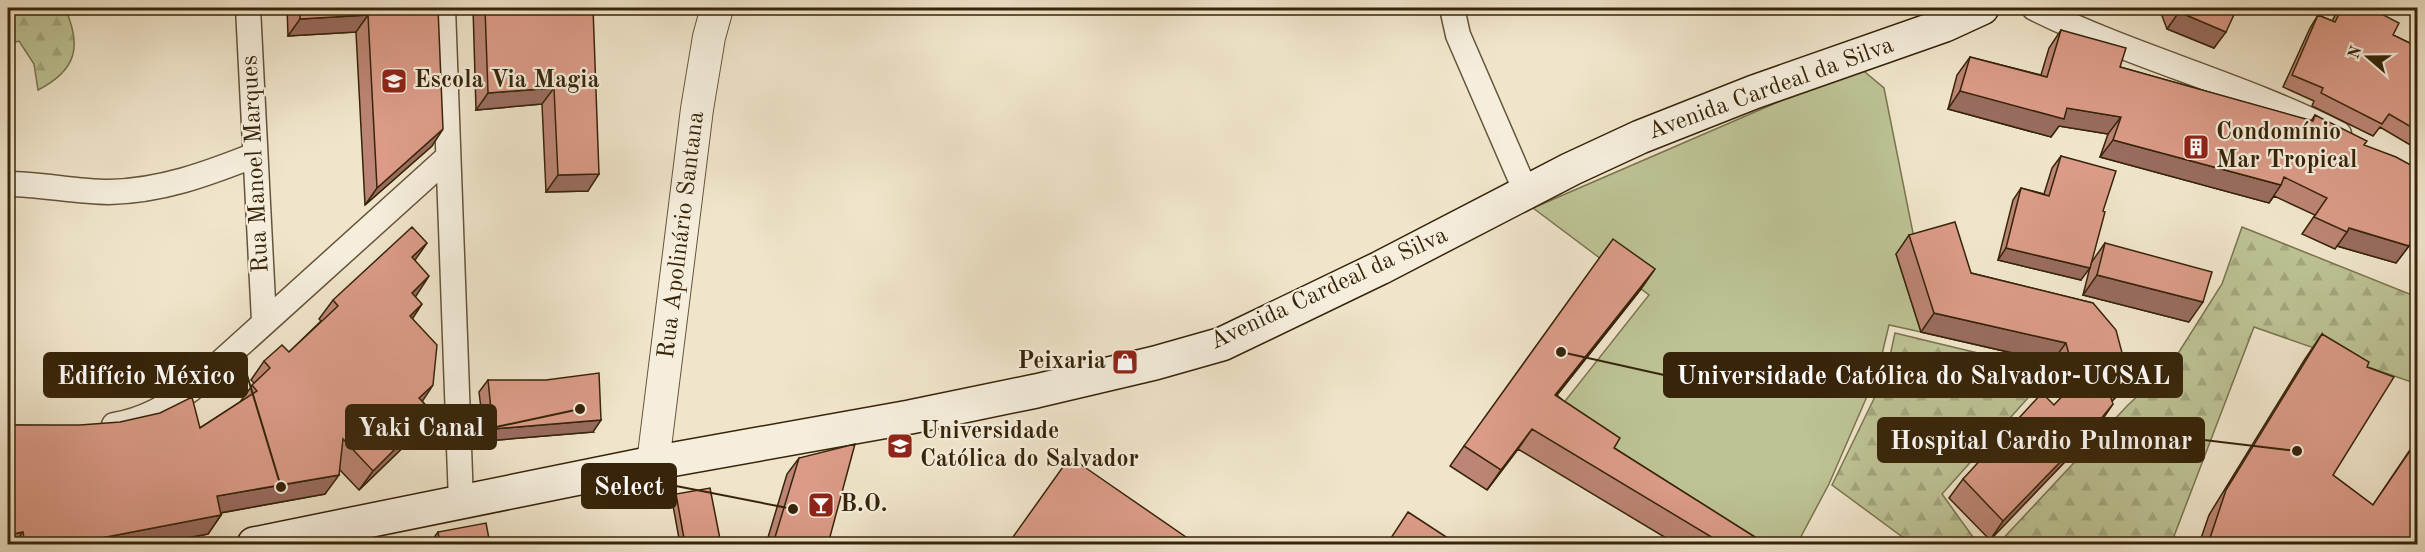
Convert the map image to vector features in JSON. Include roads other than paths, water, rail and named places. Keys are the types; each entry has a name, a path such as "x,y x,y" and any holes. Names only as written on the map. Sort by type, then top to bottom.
{"main road":[{"name":"Avenida Cardeal da Silva","path":"254,544 653,463 910,417 1036,391 1155,363 1222,344 1380,268 1526,192 1651,133 1940,16 1982,8"}],"street":[{"name":"Rua Manoel Marques","path":"248,8 264,321"},
{"path":"443,8 461,502"},
{"name":"Rua Apolinário Santana","path":"653,463 697,109 709,37 717,8"},
{"path":"1452,8 1458,35 1526,192"},
{"path":"2034,8 2103,38 2242,90 2357,144"},
{"path":"8,184 107,192 148,189 184,181 255,155"},
{"path":"93,428 128,423 160,411 190,390 448,157"}],"place":[{"name":"Escola Via Magia","path":"394,81"},
{"name":"Condomínio Mar Tropical","path":"2196,147"},
{"name":"Universidade Católica do Salvador-UCSAL","path":"1561,352"},
{"name":"Peixaria","path":"1125,362"},
{"name":"Yaki Canal","path":"580,409"},
{"name":"Universidade Católica do Salvador","path":"900,446"},
{"name":"Hospital Cardio Pulmonar","path":"2297,451"},
{"name":"Edifício México","path":"281,487"},
{"name":"B.O.","path":"821,505"},
{"name":"Select","path":"793,509"}]}
